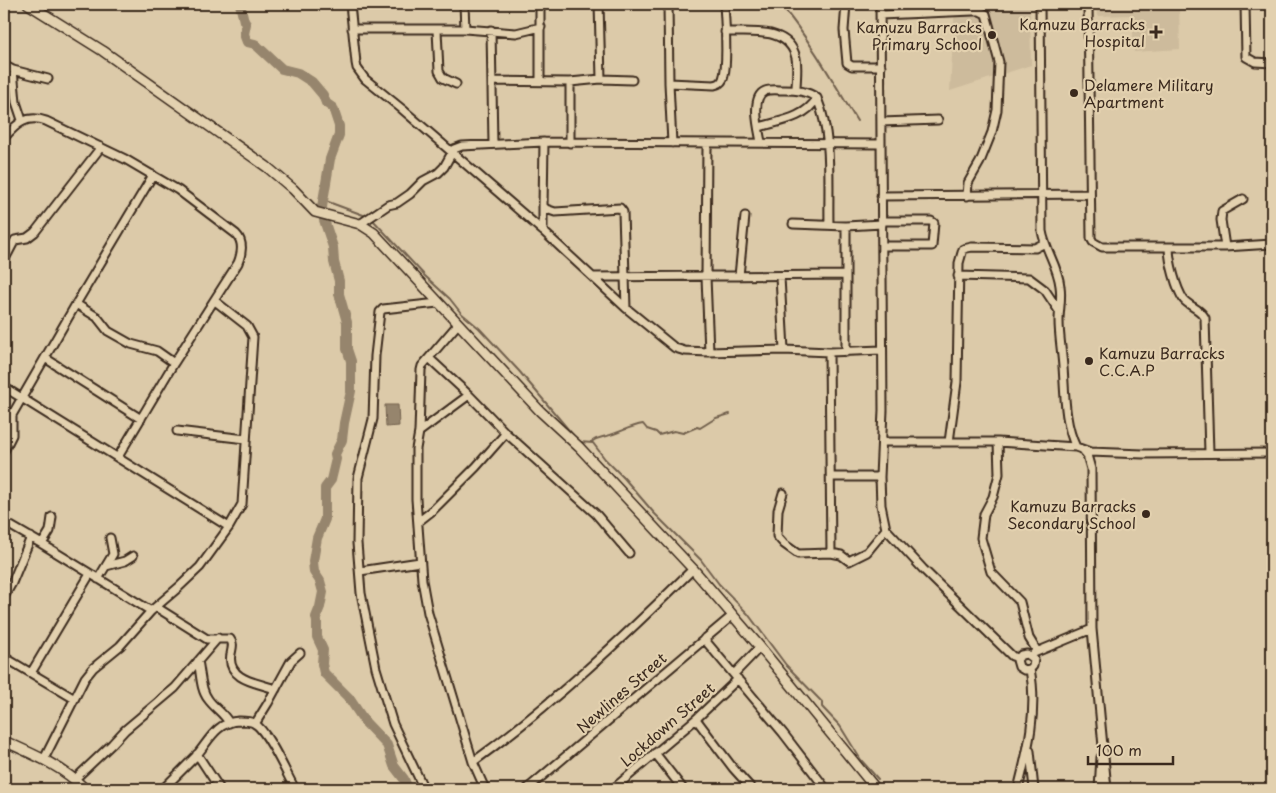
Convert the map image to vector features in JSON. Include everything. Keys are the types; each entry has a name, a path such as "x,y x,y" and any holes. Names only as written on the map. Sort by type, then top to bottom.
{"street":[{"path":"28,4 103,51 272,171 315,212 360,224 374,233 540,411 579,447 693,569 760,647 876,789"},
{"path":"350,4 356,63 361,74 544,231 626,308 675,348 685,351 709,352 784,350 846,352 882,350"},
{"path":"464,4 465,29"},
{"path":"540,4 540,80"},
{"path":"599,4 601,79"},
{"path":"668,4 672,142"},
{"path":"669,83 720,84 724,77 724,4"},
{"path":"846,4 844,30 847,64 852,66 881,66"},
{"path":"880,4 882,222 882,442 880,478 881,505 886,529 958,604 1012,656 1018,658"},
{"path":"1040,4 1042,231 1060,284 1059,311 1067,411 1071,434 1079,448 1087,455 1091,469 1092,630 1107,789"},
{"path":"1088,4 1091,238 1097,245 1102,247 1226,247 1272,244"},
{"path":"1245,4 1246,57 1255,62 1272,63"},
{"path":"880,15 973,11 980,11 986,14 999,62 997,110 992,132 980,162 968,183 967,196"},
{"path":"352,29 465,29 516,33 541,27"},
{"path":"437,30 439,71 443,78 456,84"},
{"path":"491,30 492,144"},
{"path":"725,32 772,34 786,42 796,59 796,90"},
{"path":"4,65 13,70 48,80"},
{"path":"13,70 16,102 22,120"},
{"path":"492,81 540,80 570,82 601,79 632,80"},
{"path":"570,82 570,143"},
{"path":"761,142 756,114 759,95 764,92 796,90 809,92 817,98 825,123 827,144 829,225"},
{"path":"759,128 801,114 812,107 817,98"},
{"path":"4,138 22,120 40,119 100,147 153,175 178,190 239,237 241,245 240,258 118,457"},
{"path":"881,122 938,120"},
{"path":"360,224 388,205 397,203 410,194 423,181 444,167 458,147 544,142 881,144"},
{"path":"544,142 544,231"},
{"path":"707,144 706,277 709,352"},
{"path":"4,261 15,240 27,238 35,232 100,147"},
{"path":"4,451 12,435 12,415 21,398 153,175"},
{"path":"881,196 1090,194"},
{"path":"1226,247 1221,214 1225,208 1244,199"},
{"path":"543,206 546,210 555,212 622,210 626,308"},
{"path":"739,276 745,216"},
{"path":"793,224 846,226 882,222 931,221 934,223 932,246 882,246"},
{"path":"846,226 846,352"},
{"path":"949,442 957,382 958,276 960,255 965,248 1035,248 1045,243"},
{"path":"1169,247 1171,266 1183,299 1203,313 1205,318 1209,453"},
{"path":"593,277 846,275"},
{"path":"958,276 1029,278 1045,290 1053,299 1059,311"},
{"path":"780,277 784,350"},
{"path":"44,759 73,698 85,678 93,668 114,652 153,609 200,567 230,527 242,504 253,344 252,333 247,326 215,300"},
{"path":"424,789 393,724 376,668 364,612 356,542 356,491 373,419 375,356 380,312 383,309 438,303"},
{"path":"76,304 97,317 108,331 131,344 156,351 174,363"},
{"path":"458,324 420,370 419,432 416,449 420,562 428,614 473,762 485,789"},
{"path":"829,352 831,553"},
{"path":"45,358 141,419"},
{"path":"429,358 469,395 506,434 596,514 629,553"},
{"path":"4,387 230,527"},
{"path":"419,432 469,395"},
{"path":"177,431 246,439"},
{"path":"418,522 432,511 481,462 506,434"},
{"path":"882,442 998,442 1079,448 1090,452 1143,454 1272,453"},
{"path":"998,442 999,474 993,497 984,514 981,538 991,572 1020,602 1029,638 1038,651"},
{"path":"831,476 880,478"},
{"path":"783,494 778,510 777,536 778,539 798,554 831,553 841,555 849,561 867,552 886,529"},
{"path":"42,544 50,531 52,517"},
{"path":"4,522 98,579 199,635 207,639 230,639 232,641 231,668 234,672 241,678 276,689"},
{"path":"4,597 12,583 30,537"},
{"path":"98,579 113,554 110,538"},
{"path":"106,566 125,561 133,556"},
{"path":"360,571 420,562"},
{"path":"473,762 507,738 542,708 644,618 693,569"},
{"path":"31,673 90,574"},
{"name":"Newlines Street","path":"528,789 732,616"},
{"path":"1030,669 1020,668 1017,663 1018,658 1023,654 1038,651 1092,630"},
{"path":"75,779 125,730 175,688 218,638"},
{"path":"704,639 826,789"},
{"name":"Lockdown Street","path":"613,789 696,719 760,647"},
{"path":"255,724 291,661 300,653"},
{"path":"1018,789 1029,745 1034,698 1030,669 1034,661 1029,654"},
{"path":"4,657 73,698"},
{"path":"198,661 207,699 226,717 229,723"},
{"path":"696,719 733,768 752,789"},
{"path":"163,789 197,754 214,732 229,723 246,721 255,724 262,731 295,789"},
{"path":"4,741 44,759 75,779 85,789"},
{"path":"1099,789 1104,744"},
{"path":"1029,745 1034,789"},
{"path":"655,753 682,789"},
{"path":"197,754 220,789"}],"shaded area":[{"name":"Kamuzu Barracks Primary School","path":"955,4 1030,4 1031,65 950,91"},
{"name":"Kamuzu Barracks Hospital","path":"1096,4 1179,4 1180,49 1134,52 1132,15 1097,16"},
{"path":"385,405 398,405 399,426 386,427"},
{"path":"4,752 11,755 11,789 4,789"}],"waterway":[{"path":"240,4 246,24 244,34 247,42 255,44 282,69 298,73 312,82 323,95 326,103 333,108 339,126 339,135 330,159 322,207 324,220 333,247 334,262 339,281 339,294 347,322 347,349 351,361 351,391 342,440 335,454 336,459 331,480 325,488 325,519 317,538 313,561 314,572 320,581 323,592 316,617 317,637 323,650 322,664 324,673 349,698 365,722 387,745 394,766 404,779 408,789"},
{"path":"780,4 811,46 857,121"},
{"path":"323,200 366,216"},
{"path":"373,220 425,276 450,299 461,313 479,328 519,371 573,435"},
{"path":"591,442 597,438 643,424 647,429 659,435 674,431 683,433 697,427 700,428 716,418 730,414"},
{"path":"579,442 593,443 654,513 701,560 719,584 748,614 786,665 822,702 822,707 840,726 861,760 878,779"}],"place":[{"name":"Kamuzu Barracks Hospital","path":"1156,32"},
{"name":"Kamuzu Barracks Primary School","path":"992,35"},
{"name":"Delamere Military Apartment","path":"1074,93"},
{"name":"Kamuzu Barracks C.C.A.P","path":"1089,361"},
{"name":"Kamuzu Barracks Secondary School","path":"1146,514"}]}
